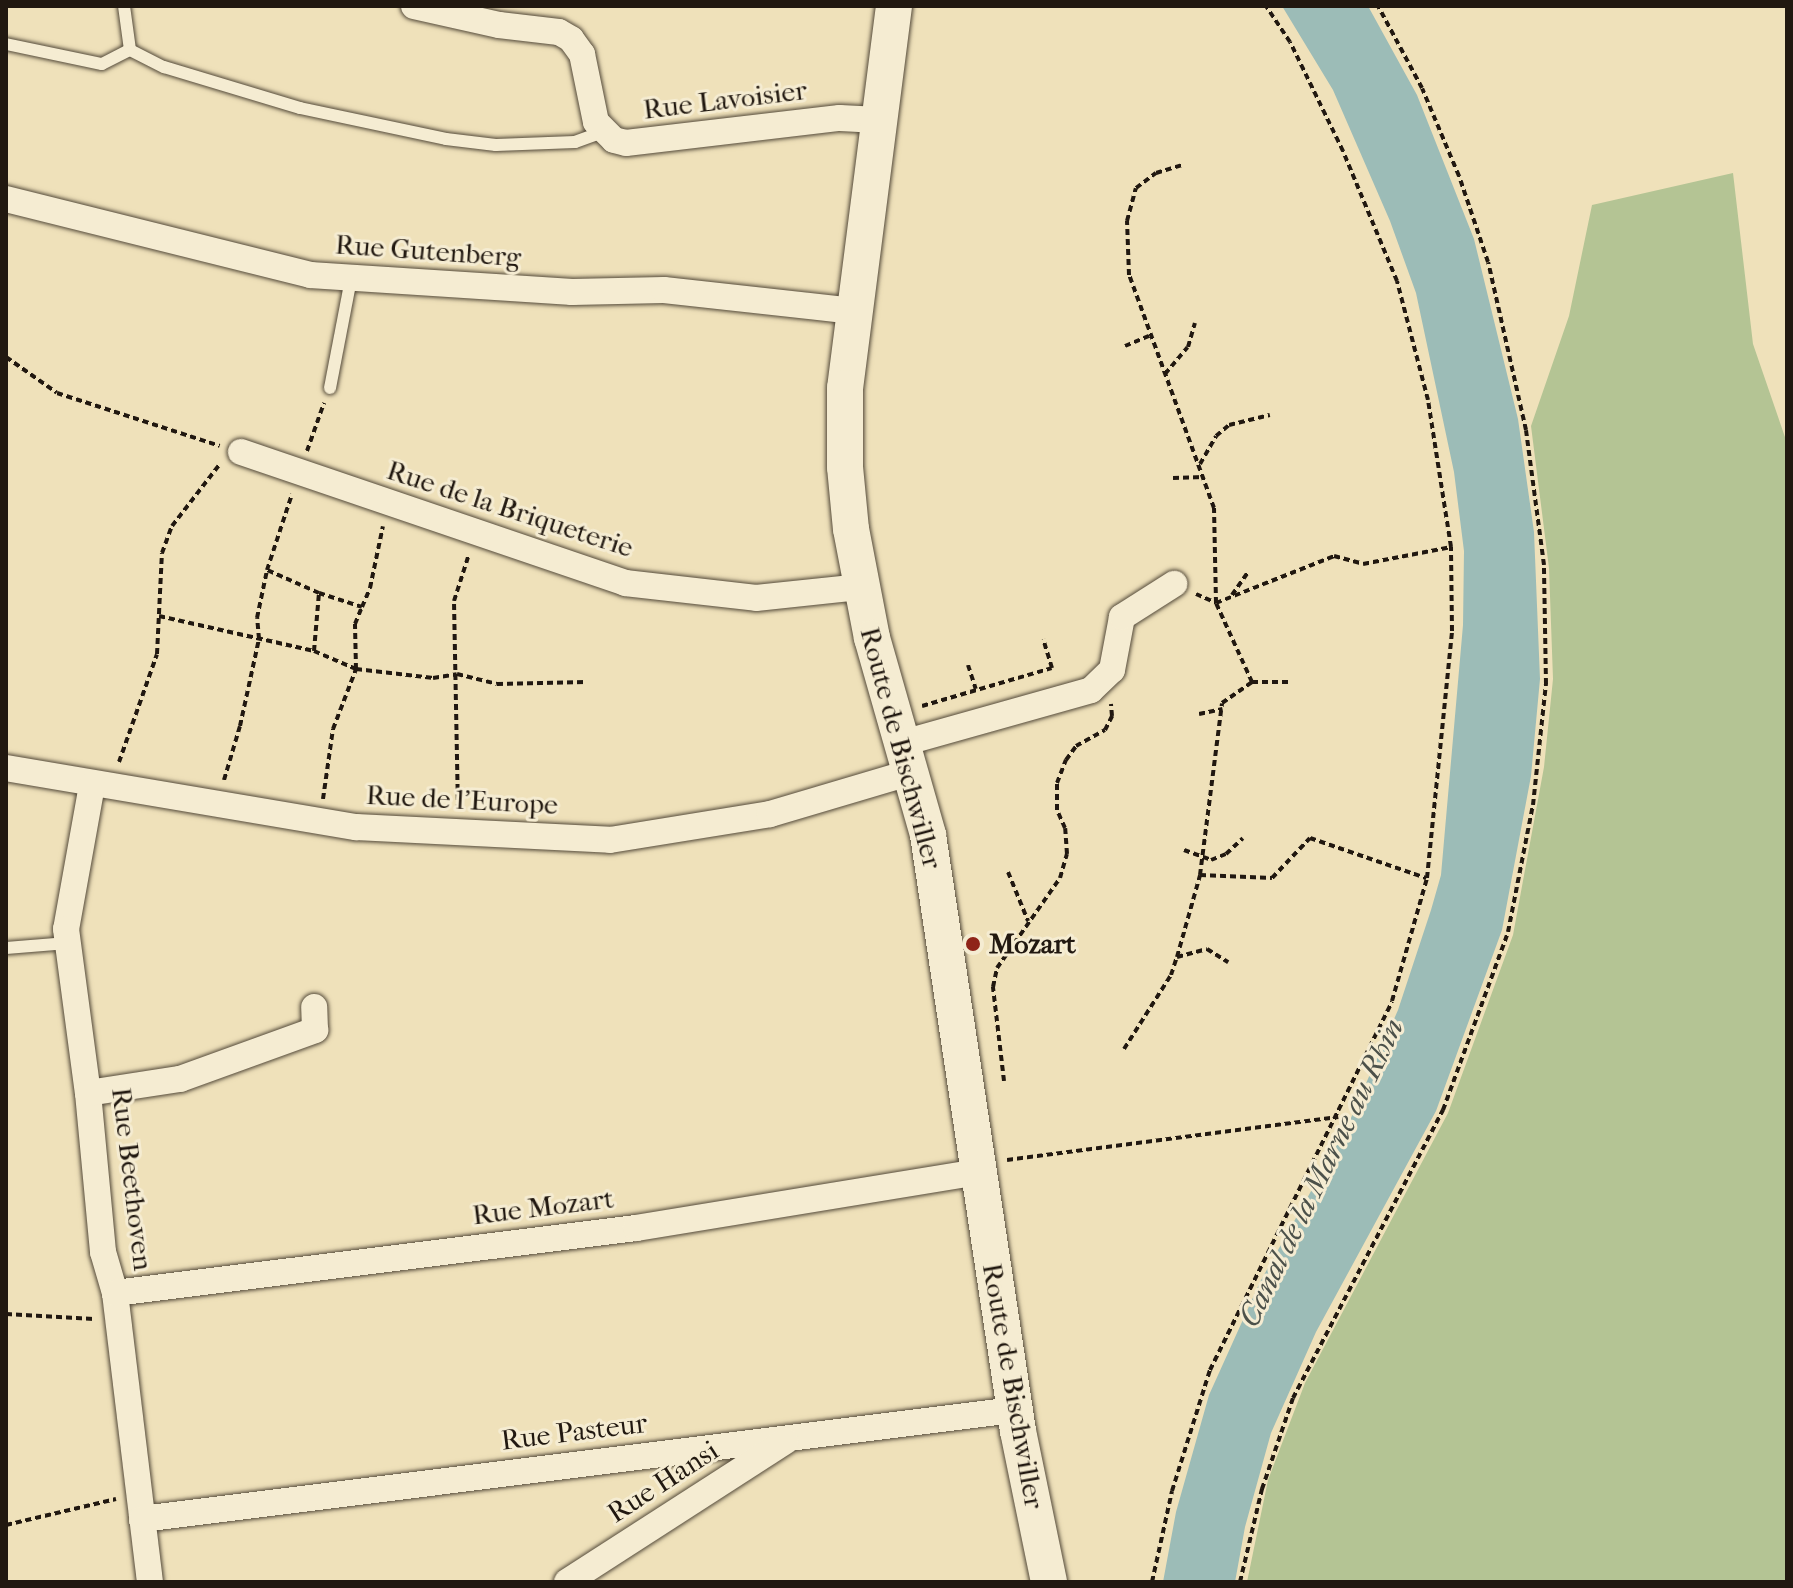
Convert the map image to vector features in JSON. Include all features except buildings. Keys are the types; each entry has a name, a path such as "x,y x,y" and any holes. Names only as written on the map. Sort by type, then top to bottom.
{"main road":[{"name":"Route de Bischwiller","path":"894,6 845,388 845,467 861,587 872,638 907,758 934,871 1014,1410 1049,1582"}],"street":[{"path":"414,6 500,15 559,32 577,45 586,67 592,110 603,132"},
{"name":"Rue Lavoisier","path":"603,132 614,140 642,143 840,118 879,120"},
{"name":"Rue Gutenberg","path":"6,199 310,275 572,292 664,290 854,311"},
{"name":"Rue de la Briqueterie","path":"236,451 625,583 756,598 861,587"},
{"path":"1112,670 1122,617 1174,584"},
{"name":"Rue de l'Europe","path":"6,768 101,787 319,821 610,840 770,814 907,758 1091,690 1112,670"},
{"name":"Rue Beethoven","path":"101,787 66,929 88,1093 103,1252 116,1306 150,1582"},
{"path":"88,1093 180,1079 315,1030 314,1007"},
{"name":"Rue Mozart","path":"116,1306 636,1228 978,1168"},
{"name":"Rue Pasteur","path":"140,1507 793,1437 1014,1410"},
{"name":"Rue Hansi","path":"567,1582 793,1437"}],"lane":[{"path":"124,6 130,50"},
{"path":"6,44 102,64 130,50"},
{"path":"130,50 164,67 300,108 446,139 496,145 575,142 603,132"},
{"path":"330,388 351,279"},
{"path":"6,948 68,943"}],"path":[{"path":"1152,1582 1172,1491 1210,1370 1338,1117 1392,1001 1427,878 1452,631 1451,547 1428,400 1397,281 1343,151 1290,42 1266,6"},
{"path":"1240,1582 1262,1489 1293,1398 1443,1110 1508,932 1533,805 1546,684 1544,565 1526,430 1488,262 1459,176 1422,88 1378,6"},
{"path":"1182,165 1156,173 1136,188 1127,221 1129,275 1214,508 1216,603 1252,682"},
{"path":"1165,374 1188,347 1195,323"},
{"path":"1125,346 1151,335"},
{"path":"6,357 57,393 236,451 172,526 162,553 154,668 101,787"},
{"path":"217,805 240,726 259,639 257,618 267,570 330,388"},
{"path":"1200,464 1216,436 1229,425 1270,415"},
{"path":"1173,478 1204,477"},
{"path":"319,821 333,729 356,669 355,624 370,588 389,503"},
{"path":"458,832 454,601 476,532"},
{"path":"1174,584 1216,603 1334,556 1363,564 1451,547"},
{"path":"267,570 319,593 362,607"},
{"path":"1231,597 1249,571"},
{"path":"314,651 319,593"},
{"path":"159,616 314,651 356,669 433,678 457,674 497,684 586,682"},
{"path":"913,709 1052,668 1043,639"},
{"path":"968,665 976,690"},
{"path":"1004,1081 993,987 997,968 1060,878 1067,854 1065,828 1057,810 1057,783 1066,760 1076,746 1105,730 1112,716 1112,670"},
{"path":"1124,1049 1171,975 1177,957 1203,859 1222,703 1252,682 1288,682"},
{"path":"1199,714 1222,709"},
{"path":"1184,850 1211,860 1226,854 1243,838"},
{"path":"1200,875 1272,878 1310,838 1427,878"},
{"path":"1008,872 1028,921"},
{"path":"1177,957 1207,949 1228,962"},
{"path":"978,1168 1338,1117"},
{"path":"6,1314 116,1306"},
{"path":"6,1525 98,1501 140,1507"}],"green space":[{"path":"1733,173 1753,344 1787,443 1787,1582 1247,1582 1268,1480 1305,1383 1448,1113 1513,935 1544,767 1553,679 1549,568 1531,426 1569,316 1592,205"}],"water":[{"name":"Canal de la Marne au Rhin","path":"1282,6 1368,6 1417,95 1474,239 1518,419 1534,532 1540,679 1531,776 1502,930 1436,1111 1316,1332 1271,1433 1245,1527 1235,1582 1163,1582 1176,1512 1209,1395 1260,1282 1347,1127 1398,1010 1431,910 1441,875 1463,625 1464,551 1454,472 1416,293 1390,221 1333,90"}],"place":[{"name":"Mozart","path":"973,944"}]}
